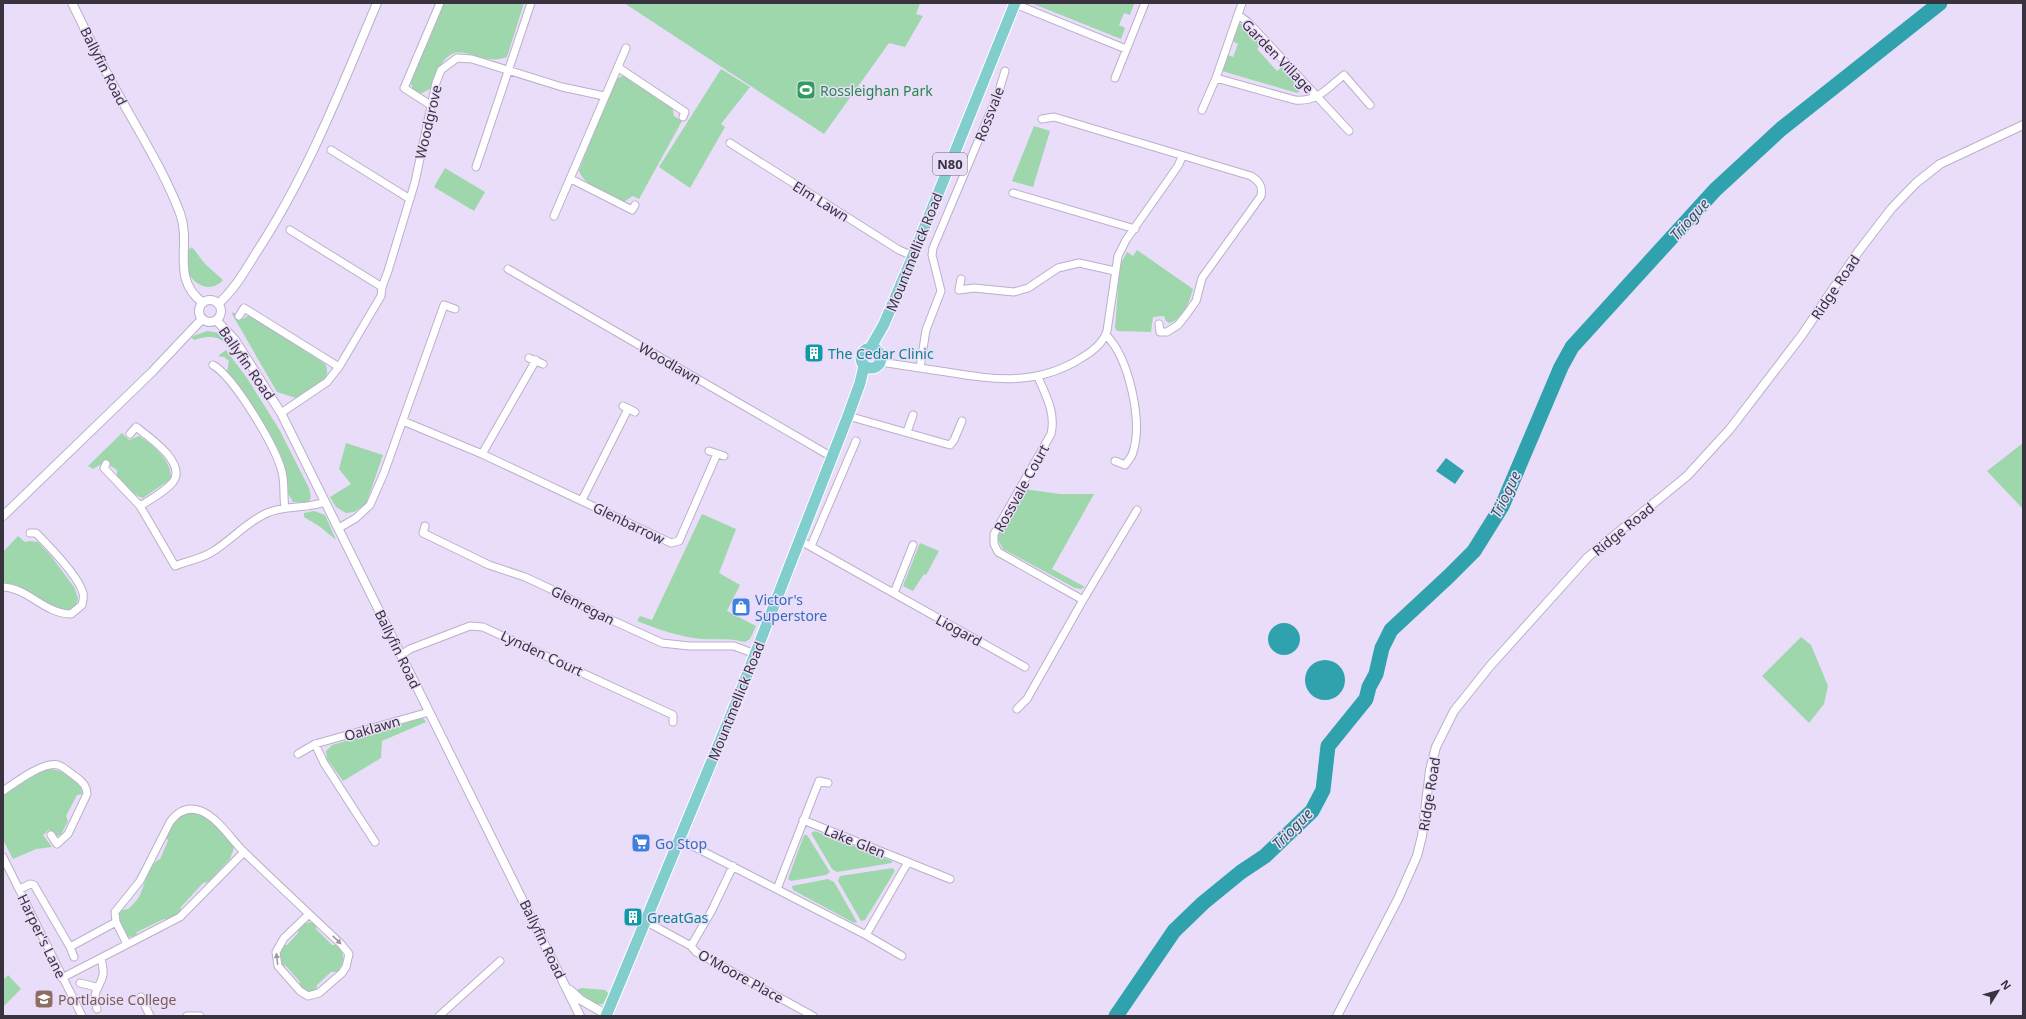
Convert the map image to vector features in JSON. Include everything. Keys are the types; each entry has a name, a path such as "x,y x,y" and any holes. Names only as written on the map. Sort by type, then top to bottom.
{"main road":[{"name":"Mountmellick Road","path":"607,1016 678,839 755,654 860,384 868,367 860,360 861,352 877,353 884,324 1015,3"},
{"name":"N80","path":"868,367 877,366 877,353"}],"street":[{"name":"Ballyfin Road","path":"72,3 116,91 174,197 184,228 183,274 191,290 203,303"},
{"path":"218,304 232,290 281,216 320,136 377,3"},
{"path":"432,106 404,88 440,3"},
{"path":"476,167 531,3"},
{"path":"1015,3 1126,49"},
{"path":"1115,78 1146,3"},
{"name":"Garden Village","path":"1202,110 1216,78 1242,3"},
{"name":"Garden Village","path":"1238,15 1248,22 1349,131"},
{"path":"554,216 571,179 604,96 619,68 626,48"},
{"name":"Woodgrove","path":"281,413 327,382 339,367 381,296 382,287 410,199 436,83 441,70 457,58 472,59 562,87 604,96"},
{"path":"619,68 685,112 683,117"},
{"name":"Rossvale","path":"920,368 926,330 941,291 932,255 933,248 998,94 1005,71"},
{"path":"1317,97 1344,74 1370,105"},
{"name":"Garden Village","path":"1216,78 1295,100 1306,101 1317,97"},
{"path":"1042,119 1054,117 1182,157 1251,176 1258,180 1262,191 1262,196 1202,278 1196,300 1186,315 1178,325 1167,332 1160,332 1159,324"},
{"name":"Ridge Road","path":"1337,1016 1410,872 1420,845 1427,789 1436,747 1454,711 1463,699 1490,666 1588,557 1687,476 1730,429 1802,335 1858,252 1891,209 1916,183 1940,164 2023,125"},
{"name":"Elm Lawn","path":"730,143 899,250 913,256"},
{"path":"331,150 410,199"},
{"path":"877,353 887,363 1009,380 1038,377 1067,367 1093,350 1106,336 1118,256 1178,166 1182,157"},
{"path":"571,179 632,210 635,205"},
{"path":"1013,193 1135,229"},
{"path":"290,230 382,287"},
{"path":"961,279 959,290 974,288 1010,292 1028,288 1058,268 1079,263 1115,271"},
{"name":"Woodlawn","path":"508,269 832,457"},
{"path":"209,300 218,304 221,311 217,321 210,323 202,319 199,310 203,303 209,300"},
{"path":"339,528 356,518 370,505 384,473 444,305 454,308"},
{"path":"239,316 244,308 339,367"},
{"path":"3,516 152,372 202,319"},
{"name":"Ballyfin Road","path":"217,321 235,340 281,413 580,1016"},
{"path":"1106,336 1117,349 1128,375 1133,397 1136,436 1133,453 1125,465 1115,461"},
{"path":"482,454 536,361"},
{"path":"213,365 222,366 275,453 282,473 285,508"},
{"name":"Rossvale Court","path":"1038,377 1047,396 1051,411 1053,424 1051,434 994,534 994,544 998,552 1083,600"},
{"name":"Glenbarrow","path":"582,500 625,408 636,412"},
{"path":"907,432 913,415"},
{"path":"848,416 950,444 954,440 962,421"},
{"name":"Glenbarrow","path":"403,421 482,454 671,543 679,541 720,455 708,451"},
{"path":"130,434 136,427 146,435 167,453 176,471 175,478 170,486 140,506"},
{"path":"811,546 856,441"},
{"path":"106,464 104,468 140,506 175,566 212,552 259,516 276,509 310,506 325,502"},
{"path":"1017,708 1027,699 1083,600 1137,510"},
{"name":"Glenregan","path":"425,526 423,533 489,565 525,577 549,588 594,612 662,643 689,646 734,646 755,654"},
{"path":"3,586 18,591 48,609 60,613 71,614 82,605 84,595 72,574 36,533 30,533"},
{"name":"Liogard","path":"799,540 1025,667"},
{"path":"894,593 913,545"},
{"name":"Lynden Court","path":"401,655 410,649 470,626 483,627 673,715 673,722"},
{"name":"Oaklawn","path":"298,754 315,744 429,712"},
{"path":"315,744 324,763 375,841"},
{"path":"3,791 42,767 52,764 64,768 81,781 86,787 87,794 68,834 57,844 51,836"},
{"path":"777,889 819,781 828,783"},
{"path":"127,944 116,922 115,916 117,909 137,886 170,822 180,811 195,810 207,814 244,852 341,944 348,954 346,967 342,973 319,993 308,996 300,991 278,966 276,958 279,944 309,914"},
{"name":"Lake Glen","path":"803,820 950,879"},
{"path":"678,839 866,935 902,956"},
{"path":"62,978 180,917 244,852"},
{"name":"Harper's Lane","path":"3,856 82,1016"},
{"path":"866,935 908,862"},
{"name":"O'Moore Place","path":"691,946 712,910 733,866"},
{"path":"20,889 30,884 34,885 70,947 74,958"},
{"path":"70,947 116,922"},
{"name":"O'Moore Place","path":"645,922 691,946 696,952 813,1016"},
{"path":"97,1009 95,995 96,987 103,976 101,958"},
{"path":"439,1016 500,961"},
{"path":"80,983 96,987"},
{"name":"Ballyfin Road","path":"566,986 581,1000 607,1016"},
{"path":"141,997 150,1016"},
{"path":"188,1016 200,1016"}],"shaded area":[{"path":"443,3 524,3 507,57 495,59 464,53 455,53 447,58 439,69 432,88 420,94 413,91 411,83 412,76"},
{"name":"Rossleighan Park","path":"624,3 920,3 916,14 923,16 905,47 889,43 824,134"},
{"path":"1031,3 1134,4 1130,15 1124,13 1119,25 1125,28 1121,39"},
{"path":"1239,24 1242,24 1261,45 1257,49 1277,71 1282,67 1301,87 1299,92 1297,93 1222,71 1221,68 1226,54 1233,57 1238,44 1232,41"},
{"path":"721,69 750,87 721,124 725,127 690,188 659,167"},
{"path":"622,76 627,77 672,106 674,116 682,121 639,199 633,196 625,201 620,201 590,185 581,175 579,170 615,80"},
{"path":"1034,126 1050,131 1033,187 1012,181"},
{"path":"445,168 485,192 474,211 434,187"},
{"path":"192,247 205,264 223,280 218,284 207,287 202,286 193,279 187,268 188,250"},
{"path":"1137,250 1193,289 1185,309 1174,321 1169,323 1166,321 1164,316 1153,317 1151,332 1117,331 1115,328 1121,263 1127,252 1133,256"},
{"path":"233,312 243,319 249,315 253,317 325,364 327,370 323,381 313,389 296,398 277,392 232,314"},
{"path":"207,331 221,333 229,342 227,344 219,339 211,337 194,340 191,337"},
{"path":"226,350 247,378 279,429 309,488 311,498 308,502 293,502 289,495 287,495 285,468 280,454 259,417 227,372 229,361 224,357 218,356"},
{"path":"122,433 129,440 139,436 155,448 165,459 168,465 171,478 143,498 139,497 129,489 117,477 117,470 105,462 93,469 88,466"},
{"path":"346,443 383,455 366,504 354,512 346,513 336,507 330,497 351,484 339,469"},
{"path":"2023,443 2023,509 1987,471"},
{"path":"1446,458 1464,471 1455,484 1436,471"},
{"path":"1023,489 1060,494 1094,494 1052,569 1085,587 1081,589 1075,588 1003,549 997,538 998,534"},
{"path":"314,511 325,515 336,540 319,526 304,517 304,513"},
{"path":"702,514 736,529 719,573 740,585 727,611 756,626 750,639 745,642 734,640 702,639 677,635 637,621 640,616 652,620"},
{"path":"18,536 25,542 38,542 51,556 74,587 78,598 77,603 71,610 61,611 3,581 3,552"},
{"path":"920,543 939,551 926,575 924,574 913,591 903,586"},
{"path":"1281,623 1287,623 1297,630 1300,639 1299,645 1293,652 1287,655 1281,655 1271,648 1268,642 1268,636 1275,626"},
{"path":"1801,637 1811,645 1828,686 1824,704 1809,723 1762,676"},
{"path":"1329,660 1336,663 1342,669 1345,680 1344,688 1336,697 1329,700 1321,700 1314,697 1306,688 1305,676 1308,669 1317,661"},
{"path":"423,718 426,722 382,741 381,758 343,781 327,759 326,751 332,745"},
{"path":"47,769 57,770 70,777 81,786 82,794 77,795 66,816 68,821 61,835 56,836 49,830 43,835 52,847 36,849 13,859 3,840 3,795 30,776"},
{"path":"192,812 211,820 234,845 230,859 208,882 203,883 181,907 180,914 169,920 164,919 137,932 136,936 128,937 119,922 119,912 128,909 139,897 150,870 156,861 160,859 168,841 166,836 173,823 183,814"},
{"path":"815,831 892,861 892,863 837,872 832,869 811,833"},
{"path":"804,835 807,835 830,872 826,875 791,881 788,879"},
{"path":"893,868 895,871 865,920 861,921 838,881 840,876"},
{"path":"828,879 834,882 857,922 854,923 793,890 792,886"},
{"path":"310,922 316,924 316,929 332,945 338,945 343,955 343,962 337,972 331,972 317,985 316,991 310,992 301,987 299,985 300,982 286,966 282,965 279,949 282,945 287,945 298,933 301,925"},
{"path":"8,975 21,989 3,1007 3,980"},
{"path":"578,989 605,990 609,994 603,1004 596,1004 585,999 579,994 577,991"}],"waterway":[{"name":"Triogue","path":"1116,1016 1174,931 1203,903 1241,872 1265,856 1312,811 1323,790 1328,746 1366,699 1369,687 1376,674 1382,648 1391,630 1474,551 1502,506 1561,367 1572,347 1715,190 1781,129 1940,3"}],"place":[{"name":"Rossleighan Park","path":"806,90"},
{"name":"The Cedar Clinic","path":"814,353"},
{"name":"Victor's Superstore","path":"741,607"},
{"name":"Go Stop","path":"641,843"},
{"name":"GreatGas","path":"633,917"},
{"name":"Portlaoise College","path":"44,999"}]}
